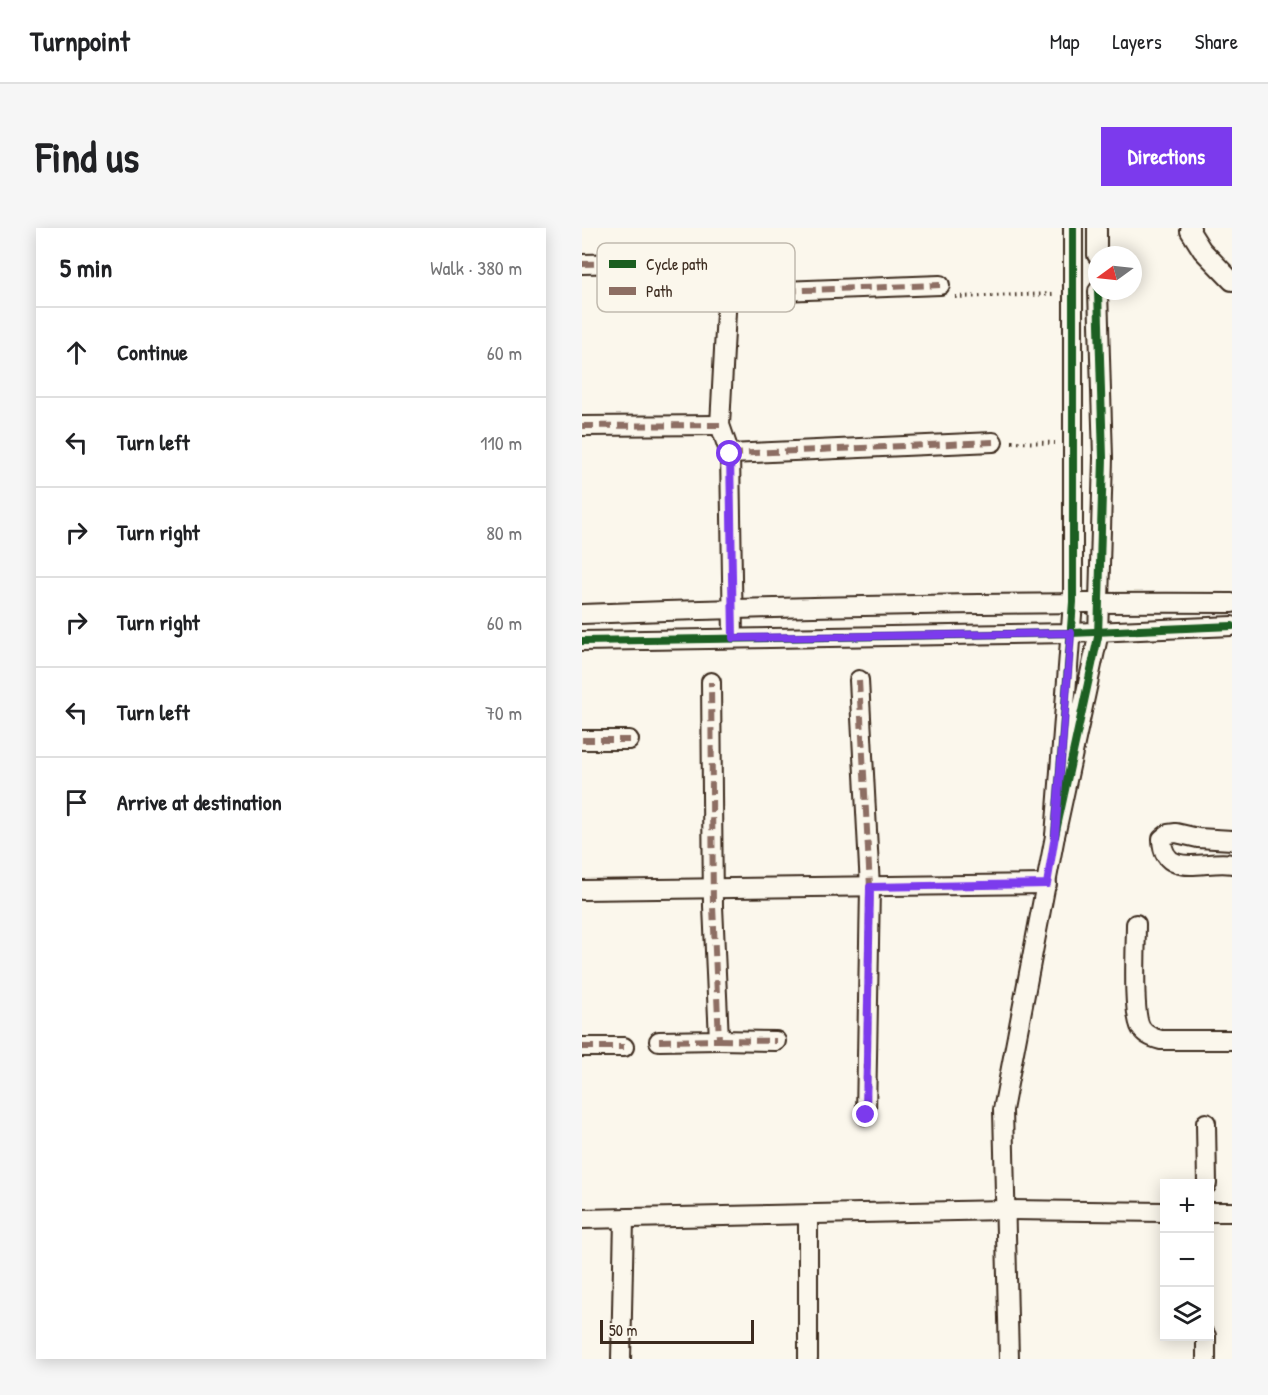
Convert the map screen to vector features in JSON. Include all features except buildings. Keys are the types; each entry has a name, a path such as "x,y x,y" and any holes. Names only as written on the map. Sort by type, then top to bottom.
{"street":[{"path":"1055,836 1072,602 1073,228"},
{"path":"1097,228 1098,246"},
{"path":"1191,228 1190,231 1202,250 1232,280"},
{"path":"582,264 597,264"},
{"path":"795,290 940,285"},
{"path":"1009,1359 1003,1110 1055,836 1098,633 1103,458 1098,300"},
{"path":"726,312 720,425 730,454 733,638"},
{"path":"582,426 720,425"},
{"path":"730,454 993,442"},
{"path":"582,614 1072,602 1232,603"},
{"path":"582,641 1098,633 1232,627"},
{"path":"859,681 870,887 866,1115"},
{"path":"711,682 713,906 719,1040"},
{"path":"582,740 629,740"},
{"path":"1208,838 1224,863 1184,866 1166,856 1162,849 1162,839 1168,834 1232,840"},
{"path":"582,890 1047,884"},
{"path":"1136,924 1137,1012 1141,1028 1153,1038 1161,1040 1232,1040"},
{"path":"659,1041 776,1041"},
{"path":"582,1047 624,1047"},
{"path":"1206,1123 1207,1179"},
{"path":"582,1220 1004,1210 1160,1212"},
{"path":"1214,1212 1232,1212"},
{"path":"808,1215 808,1359"},
{"path":"621,1359 624,1220"},
{"path":"1206,1341 1206,1359"}],"path":[{"path":"940,285 941,297 1074,293"},
{"path":"993,442 1073,443"}],"marked path":[{"path":"582,264 597,264"},
{"path":"795,290 940,285"},
{"path":"582,426 720,425"},
{"path":"730,454 993,442"},
{"path":"859,680 870,887 866,1115"},
{"path":"659,1041 719,1040 713,906 711,682"},
{"path":"582,740 629,740"},
{"path":"719,1040 776,1041"},
{"path":"582,1047 624,1047"}],"cycle path":[{"path":"1073,228 1073,602 1055,836 1098,637 1103,458 1098,300"},
{"path":"582,641 1071,633 1232,626"}],"route":[{"path":"730,454 733,638 1071,633 1055,836 1047,884 870,887 866,1115"}]}
